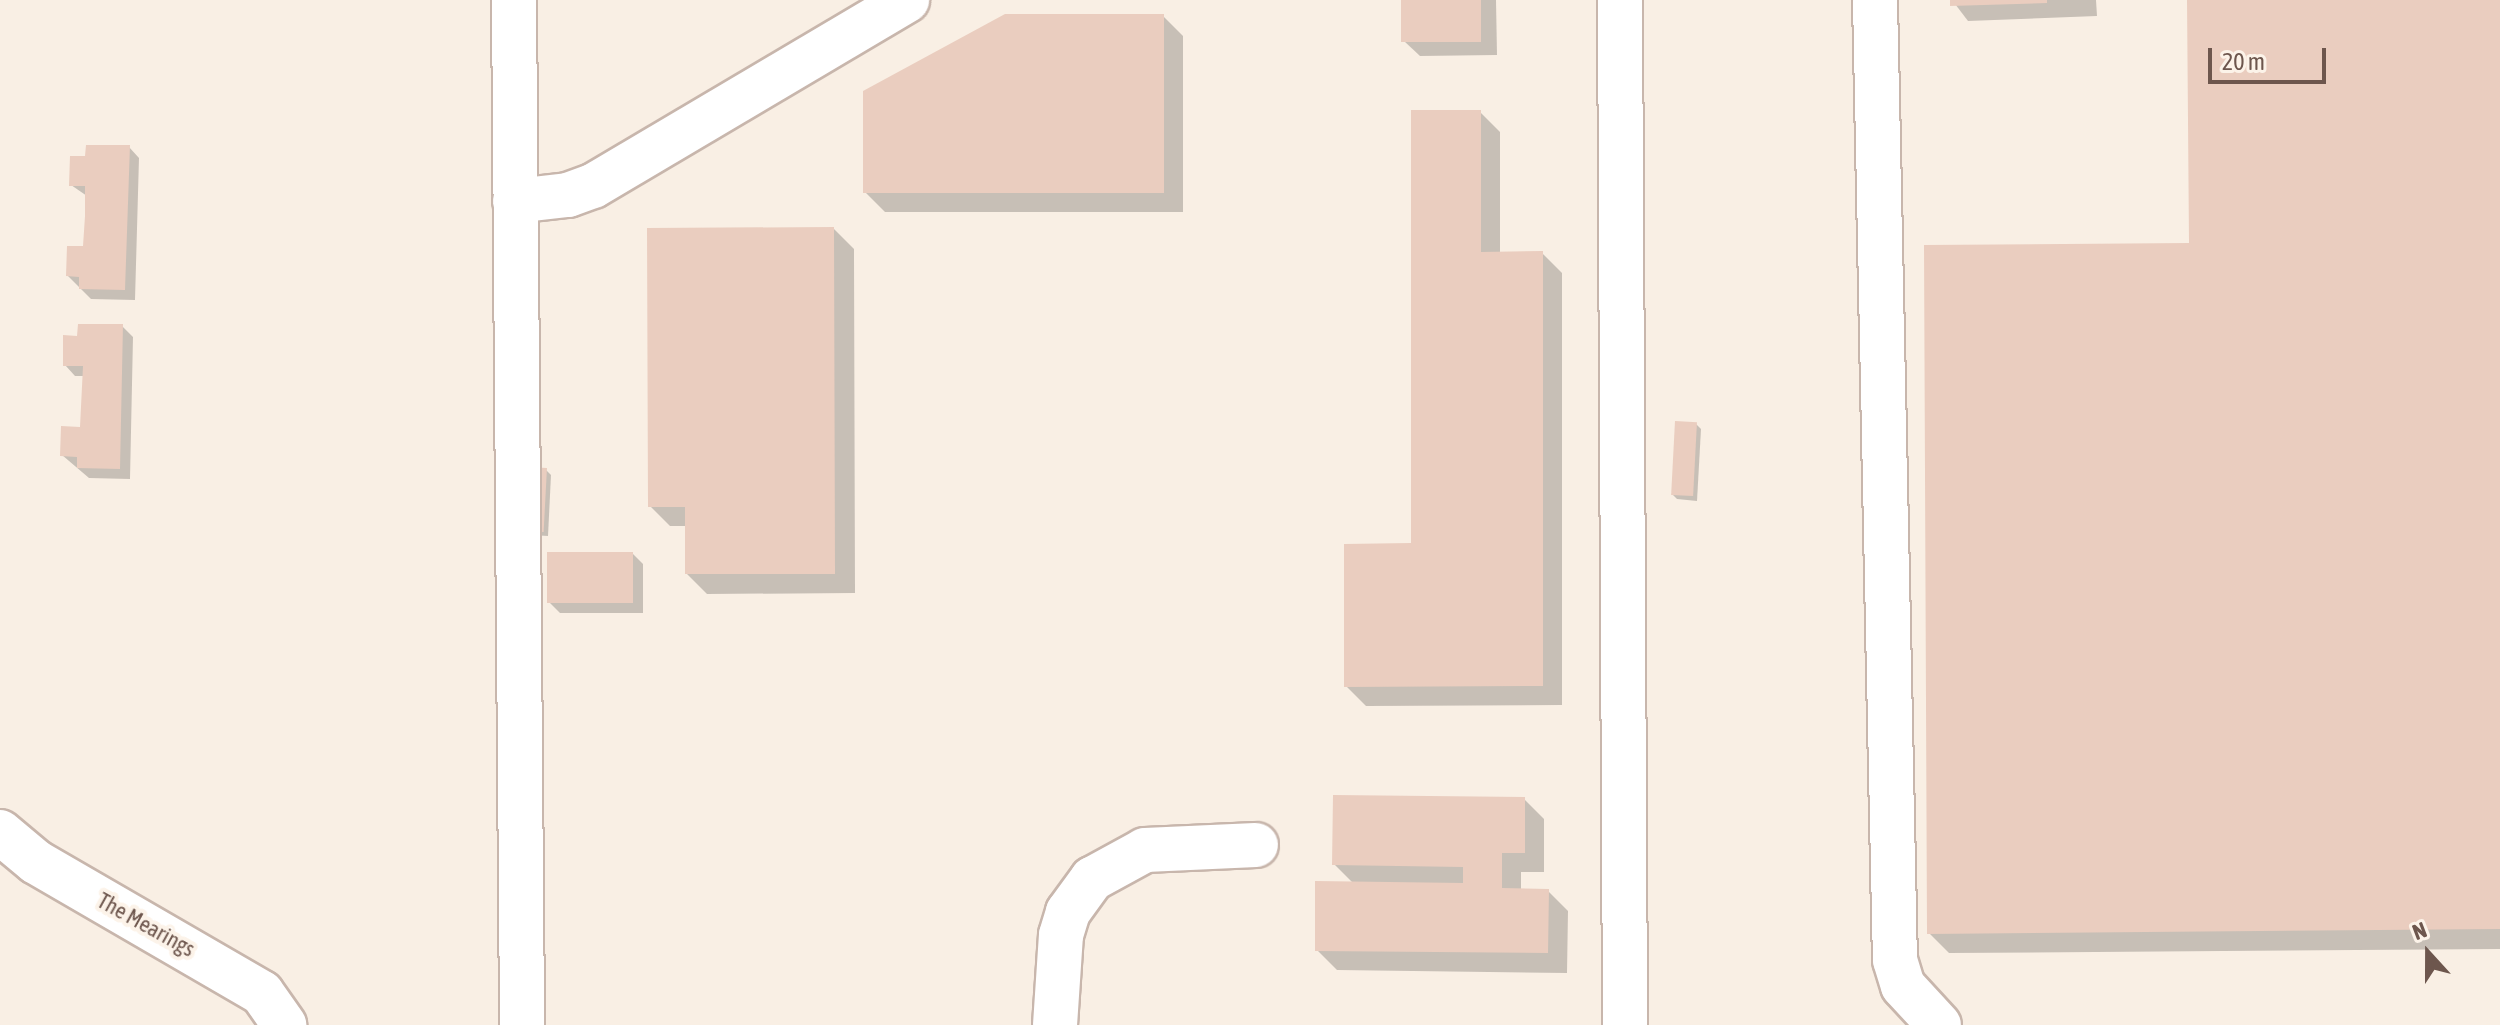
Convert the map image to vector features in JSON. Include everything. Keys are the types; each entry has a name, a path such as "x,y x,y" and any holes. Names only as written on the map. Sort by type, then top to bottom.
{"street":[{"path":"514,0 522,1025"},
{"path":"515,201 568,195 593,186 907,0"},
{"path":"1620,0 1625,1025"},
{"path":"1875,0 1895,960 1903,986 1939,1025"},
{"name":"The Mearings","path":"0,832 36,862 262,993 284,1025"},
{"path":"1055,1025 1061,935 1068,912 1092,879 1145,850 1256,845"}],"building":[{"path":"1401,0 1481,0 1481,42 1401,42"},
{"path":"1950,0 2047,0 2047,3 1950,6"},
{"path":"2187,0 2500,0 2500,929 1927,934 1924,245 2189,243"},
{"path":"1005,14 1164,14 1164,193 863,193 863,91"},
{"path":"1411,110 1481,110 1481,252 1543,251 1543,686 1344,687 1344,544 1411,543"},
{"path":"86,145 130,145 125,290 79,289 79,277 66,276 67,246 83,246 85,216 85,186 69,186 70,156 85,156"},
{"path":"834,227 835,574 685,574 685,507 648,507 647,228"},
{"path":"78,324 123,324 120,469 77,468 77,457 60,456 61,426 80,427 83,366 63,366 63,335 77,336"},
{"path":"1675,421 1697,422 1693,496 1671,495"},
{"path":"527,467 547,468 544,532 524,531"},
{"path":"547,552 633,552 633,603 547,603"},
{"path":"1333,795 1525,797 1525,853 1502,853 1502,888 1549,889 1548,953 1315,951 1315,881 1463,883 1463,867 1332,865"}]}
